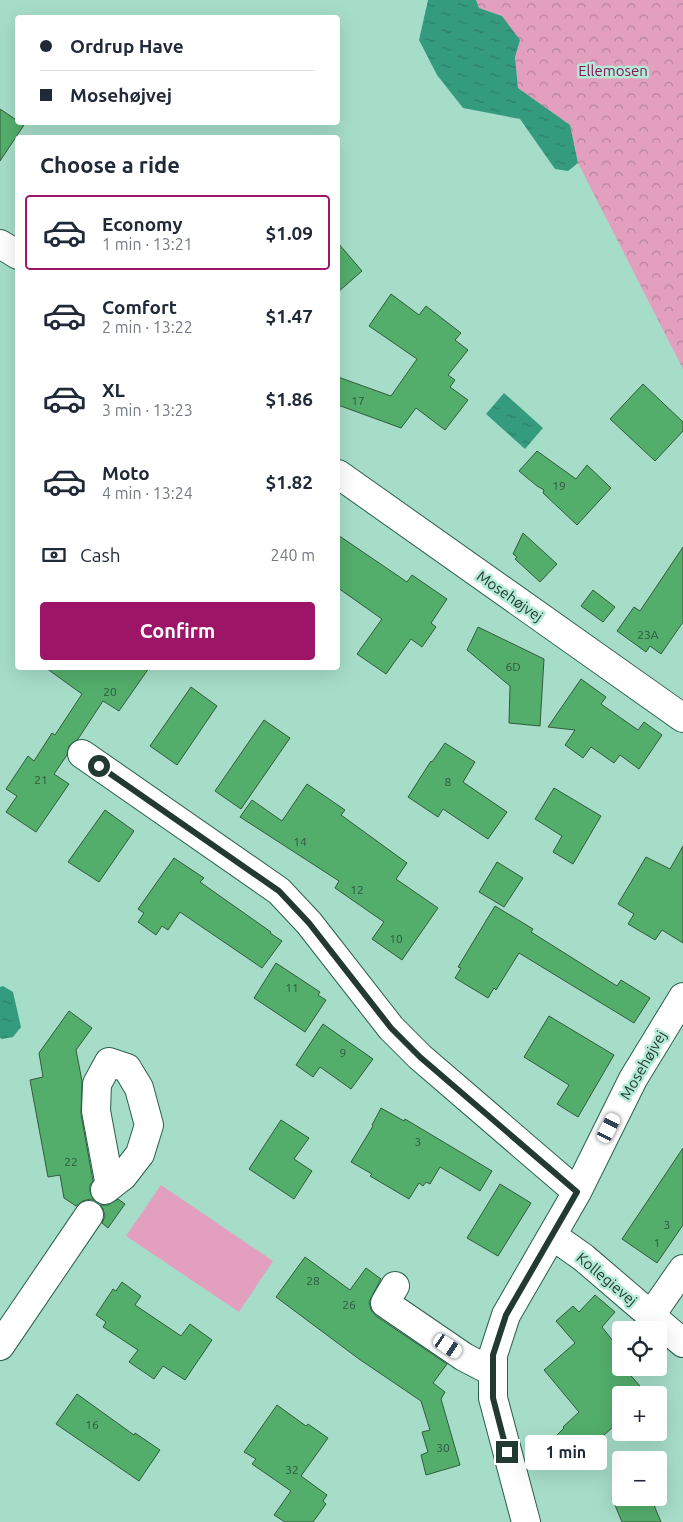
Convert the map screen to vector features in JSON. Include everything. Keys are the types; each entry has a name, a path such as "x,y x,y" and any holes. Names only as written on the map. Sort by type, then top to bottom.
{"street":[{"path":"0,244 15,254"},
{"name":"Mosehøjvej","path":"340,475 683,718"},
{"path":"82,754 279,891 309,923 391,1028 420,1057 577,1192"},
{"name":"Mosehøjvej","path":"526,1522 493,1398 493,1355 506,1315 577,1192 633,1079 683,997"},
{"path":"0,1346 83,1224"},
{"name":"Kollegievej","path":"553,1236 584,1258 683,1343"},
{"path":"651,1315 683,1269"},
{"path":"395,1286 385,1303 464,1356 493,1372"}],"green space":[{"name":"Ellemosen","path":"476,0 683,0 683,369 578,163 570,125 518,88 515,56 502,16 479,8"},
{"path":"161,1185 273,1261 239,1312 126,1236"}],"water":[{"path":"428,0 476,0 479,8 502,16 520,40 515,57 518,88 570,125 578,163 568,171 555,169 520,119 463,108 437,75 419,40"},
{"path":"504,393 543,428 525,449 486,414"},
{"path":"3,986 13,992 21,1027 13,1037 2,1039 0,1038 0,987"}],"building":[{"path":"0,109 15,119 15,125 24,125 17,135 15,135 15,138 0,161"},
{"path":"340,245 362,271 340,290"},
{"path":"391,294 419,315 426,306 461,333 455,340 468,350 448,375 455,380 450,387 468,400 445,430 416,408 401,428 340,406 340,378 391,396 417,359 369,326"},
{"path":"643,384 683,422 683,431 655,461 610,419"},
{"path":"537,451 576,479 587,465 611,488 577,525 543,493 544,490 519,471"},
{"path":"523,533 557,564 540,582 515,559 517,557 513,554"},
{"path":"340,536 407,582 412,575 447,599 431,623 436,627 422,647 411,639 386,674 357,654 382,619 340,589"},
{"path":"683,547 683,622 661,654 650,646 646,652 617,631 634,607 640,611"},
{"path":"593,590 615,607 603,622 581,606"},
{"path":"478,627 544,659 540,726 509,723 510,686 467,650"},
{"path":"49,670 148,670 119,711 103,701 78,739 69,746 67,755 54,774 69,784 36,832 6,812 17,796 6,789 28,756 34,761 52,733 55,735 82,694"},
{"path":"581,679 606,697 601,704 638,730 644,722 662,735 639,769 620,755 614,763 591,747 583,758 565,745 575,730 548,727"},
{"path":"191,687 217,706 177,765 150,746"},
{"path":"264,720 290,738 241,809 215,791"},
{"path":"445,743 475,762 463,782 507,812 488,839 443,809 438,817 408,797"},
{"path":"307,784 345,810 341,815 407,863 396,879 438,908 402,960 372,939 384,922 335,888 339,881 240,817 252,800 282,821"},
{"path":"554,788 601,816 573,864 553,852 562,836 535,819"},
{"path":"105,810 134,831 99,882 68,862"},
{"path":"683,846 683,943 662,930 655,940 628,924 634,914 618,904 646,857 670,869"},
{"path":"174,858 204,878 200,882 282,941 262,968 180,912 168,930 162,926 156,935 138,922 144,913 138,909"},
{"path":"497,862 523,878 504,907 479,892"},
{"path":"495,906 533,929 531,932 617,986 621,980 650,998 634,1023 519,953 496,990 494,988 488,998 455,978 461,968 458,967"},
{"path":"276,963 320,992 318,995 326,1000 305,1032 254,998"},
{"path":"69,1011 92,1028 76,1050 82,1081 81,1114 93,1181 90,1185 90,1192 94,1201 90,1199 76,1206 64,1198 60,1175 48,1177 30,1080 43,1077 39,1053"},
{"path":"549,1016 614,1055 578,1117 557,1104 569,1085 524,1057"},
{"path":"323,1024 373,1059 351,1089 320,1067 313,1077 296,1065"},
{"path":"381,1108 404,1121 405,1119 492,1171 480,1191 440,1167 430,1184 426,1182 423,1186 419,1183 409,1199 370,1176 372,1174 351,1162 373,1126"},
{"path":"281,1120 309,1138 294,1159 312,1171 294,1199 249,1169"},
{"path":"683,1148 683,1225 657,1263 622,1239"},
{"path":"500,1184 531,1203 498,1256 467,1238"},
{"path":"118,1199 125,1204 108,1228 102,1223 105,1216 100,1205 108,1205"},
{"path":"305,1257 350,1290 366,1268 381,1279 369,1302 371,1310 376,1316 447,1364 433,1383 445,1392 441,1399 460,1465 426,1475 421,1455 428,1452 422,1432 430,1430 421,1401 359,1359 276,1297"},
{"path":"122,1282 141,1296 135,1305 181,1336 190,1324 212,1340 185,1380 163,1366 154,1379 129,1362 138,1350 103,1327 106,1322 96,1315 113,1289 116,1291"},
{"path":"595,1295 615,1312 602,1327 612,1340 612,1376 631,1376 640,1386 612,1386 612,1428 577,1459 556,1436 579,1412 544,1370 575,1343 556,1321 573,1306 579,1312"},
{"path":"77,1394 134,1435 135,1433 160,1450 139,1481 56,1424"},
{"path":"277,1405 306,1426 308,1424 328,1438 301,1476 327,1495 323,1501 326,1504 313,1522 285,1522 274,1515 291,1491 252,1464 256,1459 244,1452"},
{"path":"615,1506 654,1506 661,1522 622,1522"}],"route":[{"path":"99,766 279,891 309,923 391,1028 420,1057 577,1192 506,1315 493,1355 493,1398 507,1452"}]}
